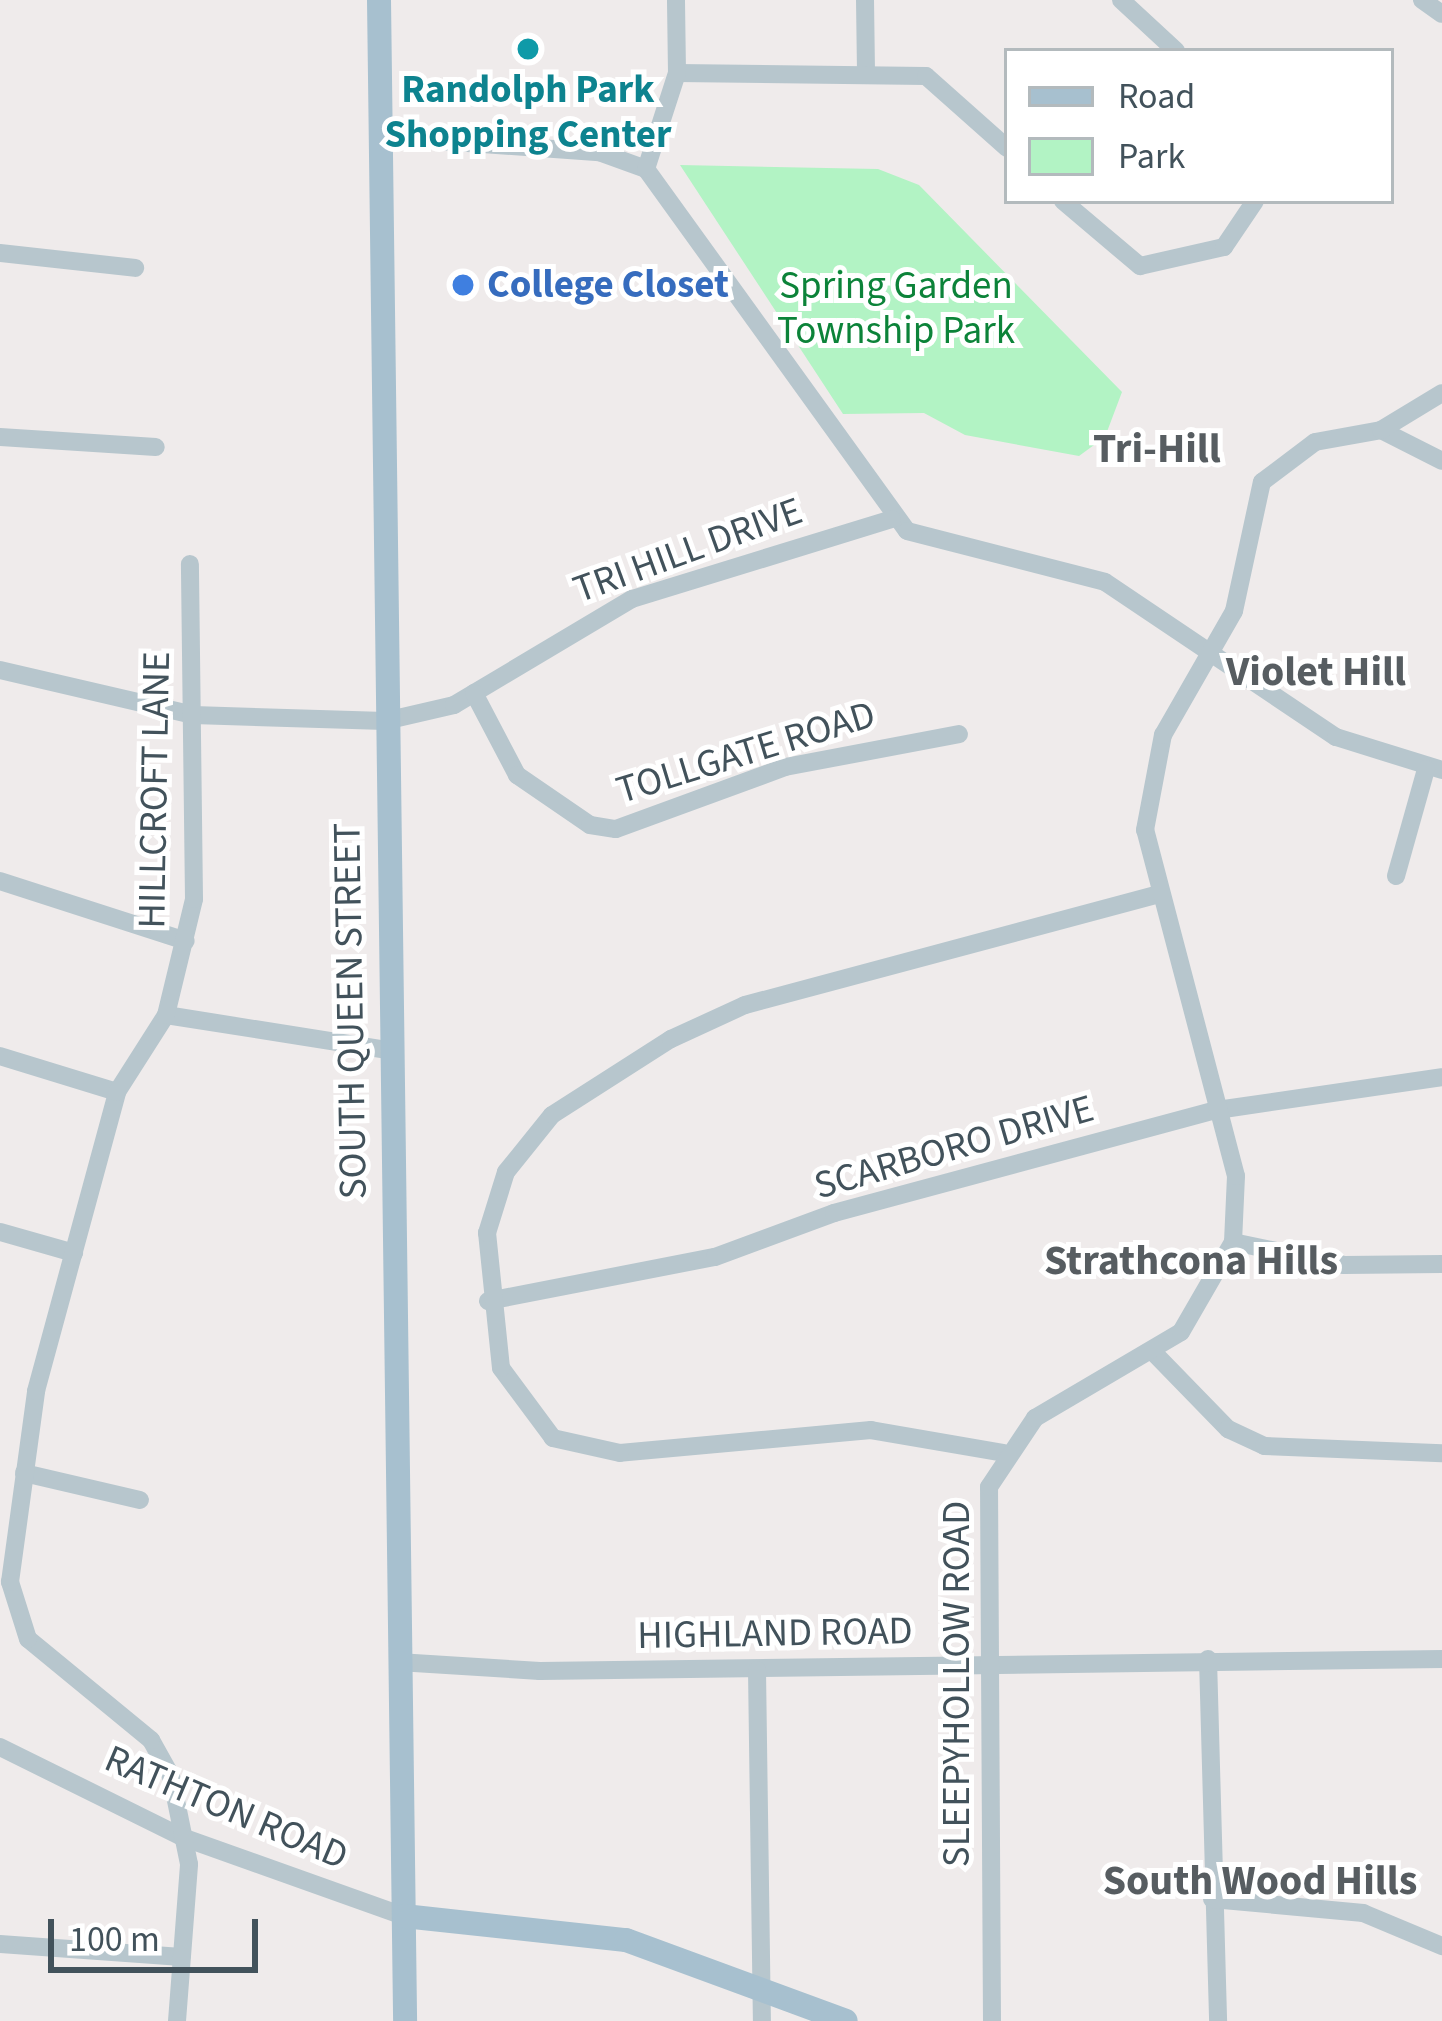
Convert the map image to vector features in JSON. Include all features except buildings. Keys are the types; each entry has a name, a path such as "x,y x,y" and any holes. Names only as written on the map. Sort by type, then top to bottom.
{"main road":[{"name":"SOUTH QUEEN STREET","path":"379,0 386,1050 405,2021"},
{"name":"RATHTON ROAD","path":"404,1916 587,1933 763,1983 846,2021"}],"street":[{"path":"646,170 677,74 676,0"},
{"path":"865,0 866,70"},
{"path":"1121,0 1173,48"},
{"path":"1422,0 1442,14"},
{"path":"677,74 866,70 926,76 1004,145"},
{"path":"382,137 599,152 646,170 892,519 923,537 1105,582 1209,658 1336,737 1434,770 1396,877"},
{"path":"1067,204 1123,257 1164,266 1224,248 1253,204"},
{"path":"0,253 135,268"},
{"name":"SLEEPYHOLLOW ROAD","path":"992,2021 983,1510 1004,1454 1071,1389 1155,1354 1213,1293 1233,1242 1236,1176 1155,895 1145,830 1163,735 1234,611 1262,482 1315,442 1382,430 1442,393"},
{"path":"1382,430 1442,461"},
{"path":"0,437 156,447"},
{"name":"TRI HILL DRIVE","path":"0,670 193,715 385,721 474,693 632,599 892,519"},
{"name":"HILLCROFT LANE","path":"177,2021 182,1838 151,1740 52,1666 14,1610 24,1473 74,1253 117,1092 166,1015 186,941 193,715 190,564"},
{"name":"TOLLGATE ROAD","path":"474,693 517,776 590,825 616,829 785,767 959,734"},
{"path":"0,881 186,941"},
{"path":"1004,1454 871,1430 590,1452 520,1406 488,1301 487,1233 520,1150 581,1095 745,1005 1155,895"},
{"path":"166,1015 386,1050"},
{"path":"0,1056 117,1092"},
{"name":"SCARBORO DRIVE","path":"488,1301 715,1258 833,1213 1217,1110 1442,1077"},
{"path":"0,1232 74,1253"},
{"path":"1233,1242 1344,1265 1442,1264"},
{"path":"1155,1354 1228,1429 1264,1446 1442,1453"},
{"path":"24,1473 140,1500"},
{"path":"1208,1659 1218,2021"},
{"name":"HIGHLAND ROAD","path":"398,1662 757,1670 985,1661 1442,1659"},
{"path":"757,1670 762,2021"},
{"name":"RATHTON ROAD","path":"0,1747 182,1838 404,1916"},
{"path":"1212,1900 1363,1912 1442,1946"},
{"path":"0,1944 182,1957"}],"green space":[{"name":"Spring Garden Township Park","path":"680,165 878,169 919,185 1122,392 1105,437 1079,456 965,435 924,413 843,414"}],"place":[{"name":"Randolph Park Shopping Center","path":"528,49"},
{"name":"College Closet","path":"463,285"}],"district":[{"name":"Tri-Hill","path":"1157,449"},
{"name":"Violet Hill","path":"1316,672"},
{"name":"Strathcona Hills","path":"1191,1261"},
{"name":"South Wood Hills","path":"1260,1881"}]}
